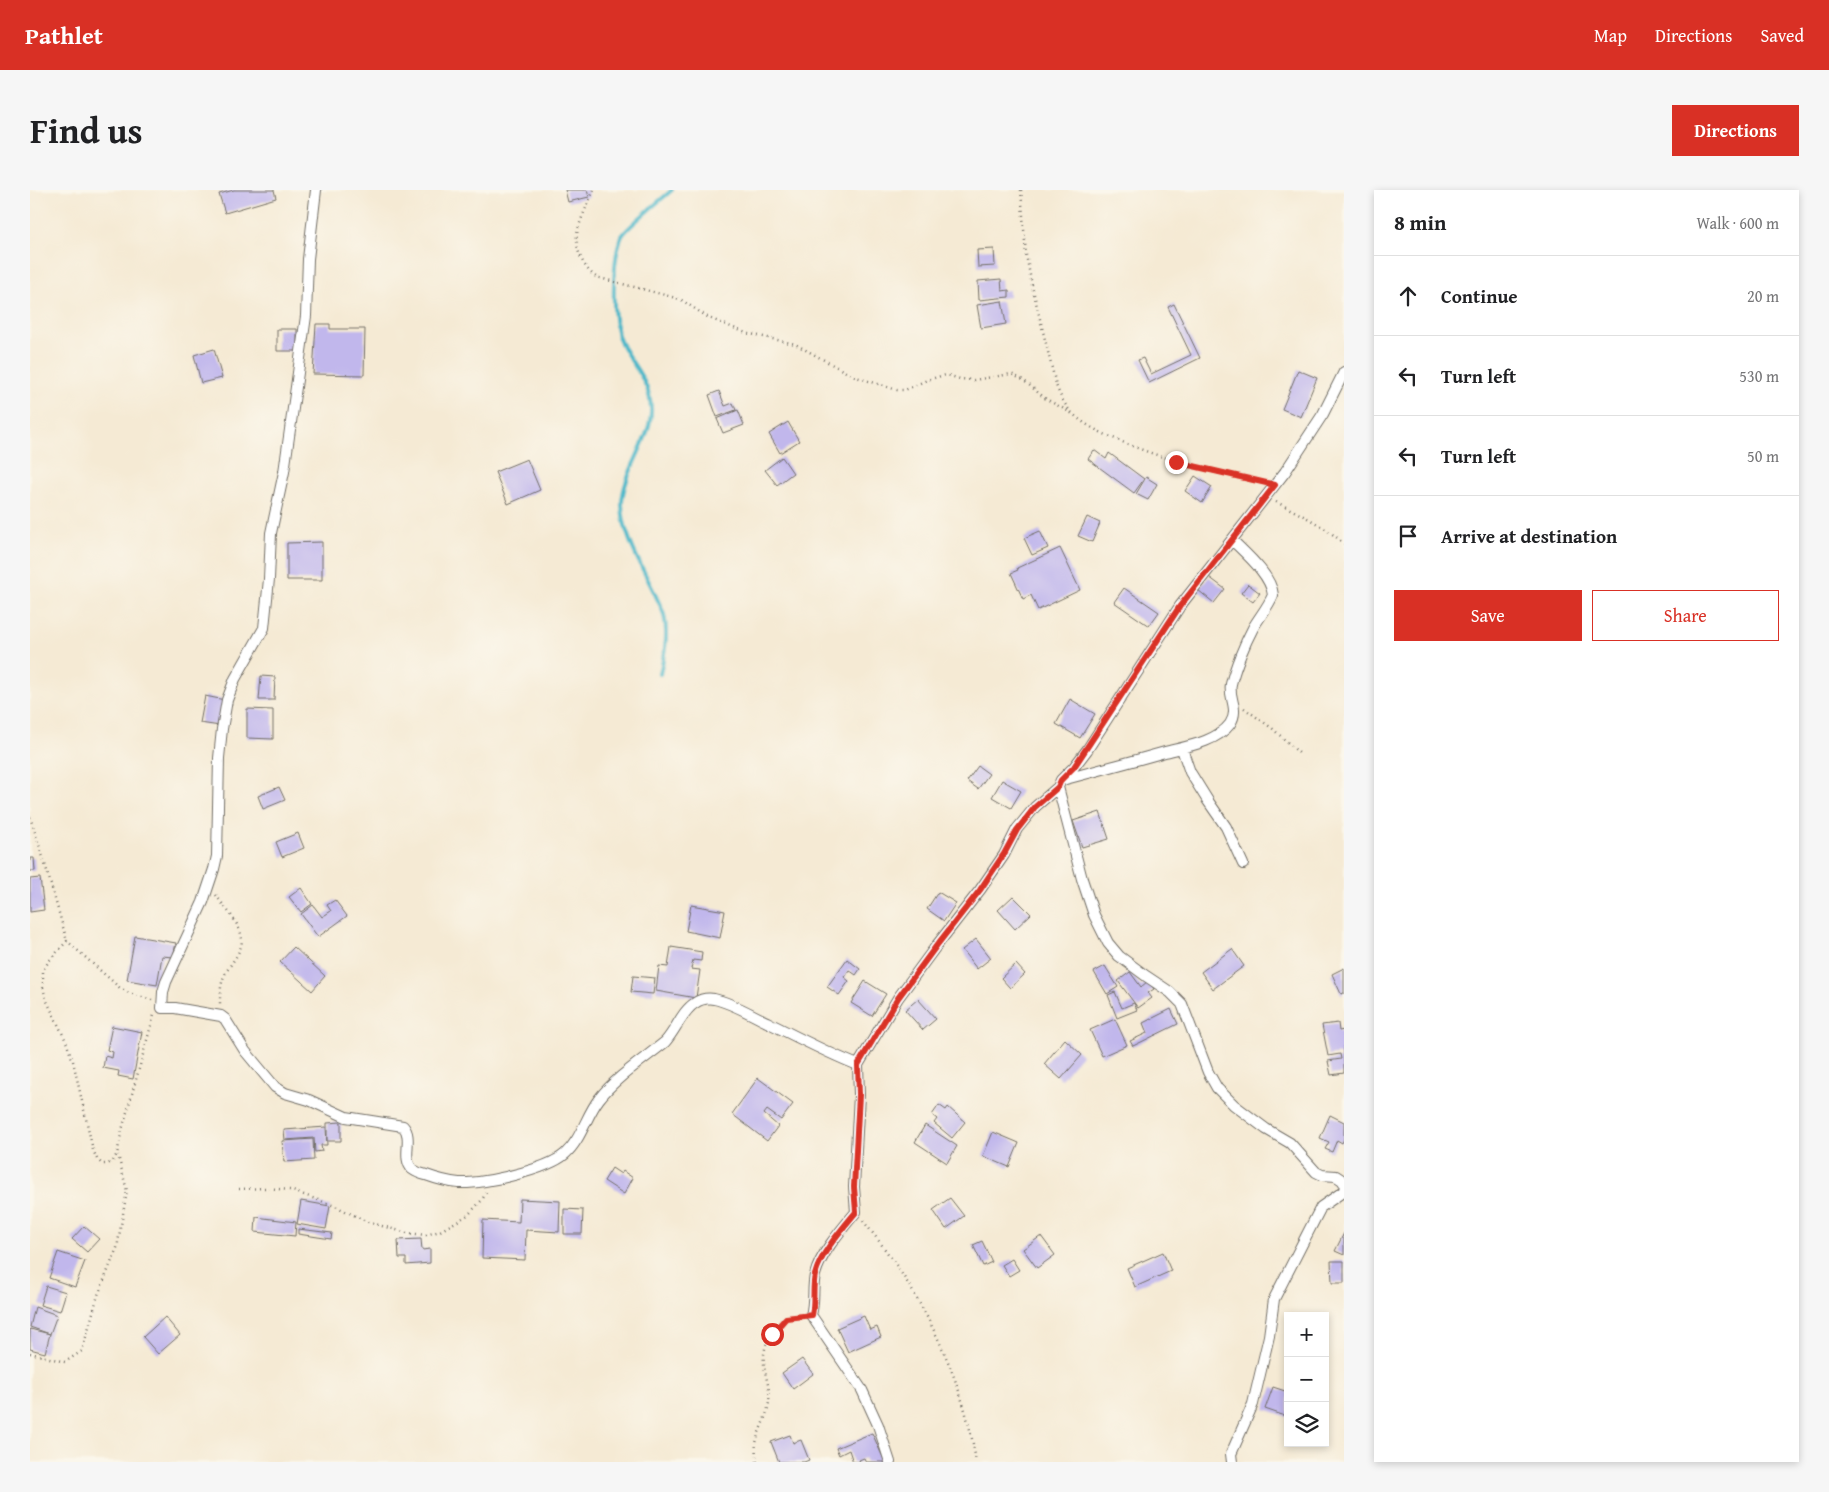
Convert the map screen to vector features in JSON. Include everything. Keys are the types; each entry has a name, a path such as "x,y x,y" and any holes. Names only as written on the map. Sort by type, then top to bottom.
{"street":[{"path":"316,190 308,259 304,326 284,472 271,533 264,628 236,679 227,700 218,758 217,856 209,886 166,982 162,1004 221,1016 229,1024 245,1051 275,1087 284,1093 309,1100 346,1117 403,1126 408,1135 408,1157 412,1169 443,1180 460,1183 493,1179 543,1167 555,1162 566,1153 579,1135 591,1111 608,1089 665,1042 688,1008 704,999 713,999 739,1008 858,1065"},
{"path":"890,1462 878,1425 862,1390 812,1315 814,1282 818,1266 837,1236 856,1212 854,1187 859,1095 858,1065 898,998 980,890 1004,854 1017,830 1035,807 1060,783 1087,750 1180,606 1275,485 1323,414 1344,372"},
{"path":"1060,783 1167,751 1182,749 1225,730 1232,719 1234,705 1231,684 1254,628 1268,607 1273,595 1270,586 1256,564 1232,540"},
{"path":"1182,749 1190,772 1226,827 1243,864"},
{"path":"1060,783 1082,879 1094,915 1108,943 1119,956 1170,992 1182,1004 1208,1072 1217,1088 1251,1118 1290,1143 1316,1172 1322,1175 1336,1176 1344,1183"},
{"path":"1232,1462 1231,1454 1253,1404 1269,1336 1274,1299 1321,1207 1343,1193"}],"path":[{"path":"594,190 577,234 582,262 590,273 600,278 680,299 709,318 746,333 795,344 853,376 897,390 905,390 927,380 947,375 960,379 974,380 1011,374 1023,380 1046,399 1074,414 1095,430 1142,450 1176,462 1275,485"},
{"path":"1021,190 1026,255 1032,290 1056,385 1061,397 1074,414"},
{"path":"1266,497 1332,532 1344,544"},
{"path":"1233,699 1273,729 1300,754"},
{"path":"30,817 67,941 120,988 162,1004 150,1024 117,1154 113,1161 108,1164 102,1164 95,1155 73,1061 46,999 43,987 43,970 49,960 67,941"},
{"path":"209,886 236,923 242,937 241,948 222,981 221,1016"},
{"path":"30,1352 65,1362 82,1351 98,1295 117,1248 127,1192 117,1154"},
{"path":"239,1189 266,1188 290,1190 335,1206 368,1222 426,1235 440,1231 468,1215 482,1200 493,1179"},
{"path":"856,1212 911,1288 932,1328 960,1397 976,1462"},
{"path":"757,1462 755,1453 756,1439 769,1404 770,1394 764,1352 772,1334 786,1318 812,1315"}],"building":[{"path":"234,190 274,190 276,198 225,213 219,194"},
{"path":"565,190 587,190 589,197 568,202"},
{"path":"994,249 995,266 978,267 977,250"},
{"path":"1001,279 1002,291 1009,290 1009,297 979,300 978,281"},
{"path":"1002,301 1006,324 981,328 977,305"},
{"path":"1174,304 1200,358 1149,383 1138,360 1143,358 1151,374 1191,355 1168,307"},
{"path":"316,324 330,324 330,329 365,329 364,375 313,374"},
{"path":"277,329 297,329 297,351 277,351"},
{"path":"214,349 222,378 201,383 194,355"},
{"path":"1298,370 1317,378 1301,417 1282,409"},
{"path":"719,391 725,406 733,403 736,410 717,417 709,395"},
{"path":"738,410 744,425 723,433 717,419"},
{"path":"788,422 799,441 780,453 769,434"},
{"path":"1094,450 1106,459 1109,453 1144,479 1134,493 1088,459"},
{"path":"782,457 793,473 777,485 765,470"},
{"path":"527,459 540,490 508,504 495,472"},
{"path":"1195,476 1212,487 1202,503 1185,491"},
{"path":"1146,477 1157,484 1148,500 1136,494"},
{"path":"1087,517 1100,523 1092,542 1078,536"},
{"path":"1040,531 1048,548 1032,555 1024,538"},
{"path":"322,542 322,580 287,580 287,543"},
{"path":"1060,548 1080,590 1038,610 1031,595 1023,599 1011,573 1018,570 1017,568"},
{"path":"1209,577 1225,589 1214,603 1198,590"},
{"path":"1248,584 1260,593 1253,602 1241,593"},
{"path":"1124,588 1159,612 1149,626 1114,602"},
{"path":"261,676 275,677 274,700 259,700"},
{"path":"205,696 225,700 220,726 200,723"},
{"path":"1070,699 1095,714 1080,738 1056,724"},
{"path":"247,709 273,710 273,739 247,738"},
{"path":"978,766 989,774 978,789 967,781"},
{"path":"1002,780 1021,791 1011,808 992,797"},
{"path":"279,787 285,800 263,809 258,796"},
{"path":"1100,812 1109,839 1082,847 1073,821"},
{"path":"298,833 304,848 282,857 276,842"},
{"path":"30,858 34,858 35,871 30,871"},
{"path":"40,878 44,910 30,912 30,879"},
{"path":"301,888 312,904 301,912 289,897"},
{"path":"938,892 956,903 944,921 927,909"},
{"path":"1013,896 1031,914 1015,929 998,910"},
{"path":"335,900 347,916 318,937 301,914 313,905 322,917 331,911 327,905"},
{"path":"691,905 725,911 720,938 686,931"},
{"path":"135,936 176,943 173,957 162,956 157,985 127,980"},
{"path":"976,939 991,958 977,969 962,950"},
{"path":"294,947 325,976 312,991 280,962"},
{"path":"671,947 702,952 701,961 693,960 691,969 700,970 696,998 656,991 659,966 668,967"},
{"path":"1232,949 1244,966 1213,989 1201,972"},
{"path":"847,959 860,969 856,975 849,970 844,977 849,981 839,995 827,987"},
{"path":"1016,964 1025,974 1010,988 1001,978"},
{"path":"1105,966 1118,987 1107,994 1094,972"},
{"path":"1344,968 1344,993 1341,994 1332,974"},
{"path":"1130,972 1141,987 1148,981 1154,989 1148,993 1152,998 1138,1008 1118,981"},
{"path":"633,976 655,978 653,994 631,992"},
{"path":"865,981 886,994 872,1016 851,1003"},
{"path":"1115,992 1122,1008 1134,1003 1137,1010 1117,1018 1108,995"},
{"path":"918,999 936,1019 923,1030 905,1010"},
{"path":"1171,1009 1178,1024 1133,1046 1130,1041 1147,1033 1143,1023"},
{"path":"1115,1019 1127,1045 1102,1056 1090,1030"},
{"path":"1338,1023 1339,1031 1344,1030 1344,1073 1331,1075 1328,1061 1341,1059 1340,1054 1328,1056 1322,1025"},
{"path":"112,1026 142,1032 133,1079 118,1076 119,1071 103,1068 105,1056 112,1058 113,1052 107,1050"},
{"path":"1065,1039 1082,1055 1061,1079 1044,1064"},
{"path":"758,1078 793,1104 781,1120 767,1110 764,1114 778,1126 767,1141 732,1114"},
{"path":"939,1105 946,1110 948,1107 965,1122 952,1138 934,1123 937,1119 932,1115"},
{"path":"1330,1115 1344,1122 1344,1139 1342,1143 1337,1140 1332,1152 1325,1149 1329,1142 1320,1138"},
{"path":"341,1122 341,1141 327,1141 327,1123"},
{"path":"925,1125 957,1146 947,1163 915,1142"},
{"path":"326,1127 327,1145 321,1145 322,1151 315,1152 314,1138 285,1140 284,1130"},
{"path":"993,1132 1019,1143 1009,1167 983,1156"},
{"path":"313,1139 314,1160 284,1162 282,1141"},
{"path":"612,1168 621,1174 623,1171 633,1178 624,1194 604,1181"},
{"path":"950,1198 964,1216 946,1229 933,1210"},
{"path":"520,1199 560,1201 559,1232 526,1230 525,1260 482,1258 483,1220 519,1222"},
{"path":"301,1201 330,1206 326,1229 297,1224"},
{"path":"564,1209 583,1210 582,1234 564,1234"},
{"path":"256,1217 296,1222 295,1236 255,1232"},
{"path":"84,1226 99,1239 87,1252 72,1239"},
{"path":"298,1229 332,1233 331,1239 298,1234"},
{"path":"1344,1233 1344,1255 1335,1251"},
{"path":"1041,1236 1055,1255 1037,1268 1023,1249"},
{"path":"421,1239 422,1250 430,1249 430,1263 406,1265 406,1258 399,1258 398,1240"},
{"path":"982,1241 992,1262 983,1266 973,1245"},
{"path":"58,1252 85,1261 75,1287 49,1278"},
{"path":"1163,1252 1171,1271 1135,1287 1127,1268"},
{"path":"1012,1259 1019,1270 1009,1276 1002,1265"},
{"path":"1331,1261 1344,1261 1344,1283 1332,1283"},
{"path":"46,1286 66,1292 60,1311 40,1305"},
{"path":"35,1307 57,1315 50,1334 30,1327"},
{"path":"864,1316 870,1330 877,1327 881,1337 848,1352 837,1328"},
{"path":"165,1317 180,1335 158,1354 143,1337"},
{"path":"30,1329 50,1334 45,1353 30,1349"},
{"path":"802,1359 813,1374 793,1389 782,1373"},
{"path":"1273,1387 1284,1391 1284,1416 1265,1409"},
{"path":"872,1433 885,1462 866,1462 864,1458 859,1460 860,1462 853,1462 849,1450 839,1455 836,1448"},
{"path":"790,1435 793,1443 801,1440 809,1460 804,1462 779,1462 771,1442"}],"waterway":[{"path":"660,674 666,637 664,615 629,537 625,525 622,502 628,478 648,430 651,408 650,398 644,381 620,341 615,318 614,288 616,258 622,236 637,220 672,190"}],"route":[{"path":"772,1334 786,1318 812,1315 814,1282 818,1266 837,1236 856,1212 854,1187 859,1095 858,1065 871,1041 898,998 980,890 1004,854 1017,830 1035,807 1058,787 1061,780 1087,750 1180,606 1275,485 1176,462"}]}
